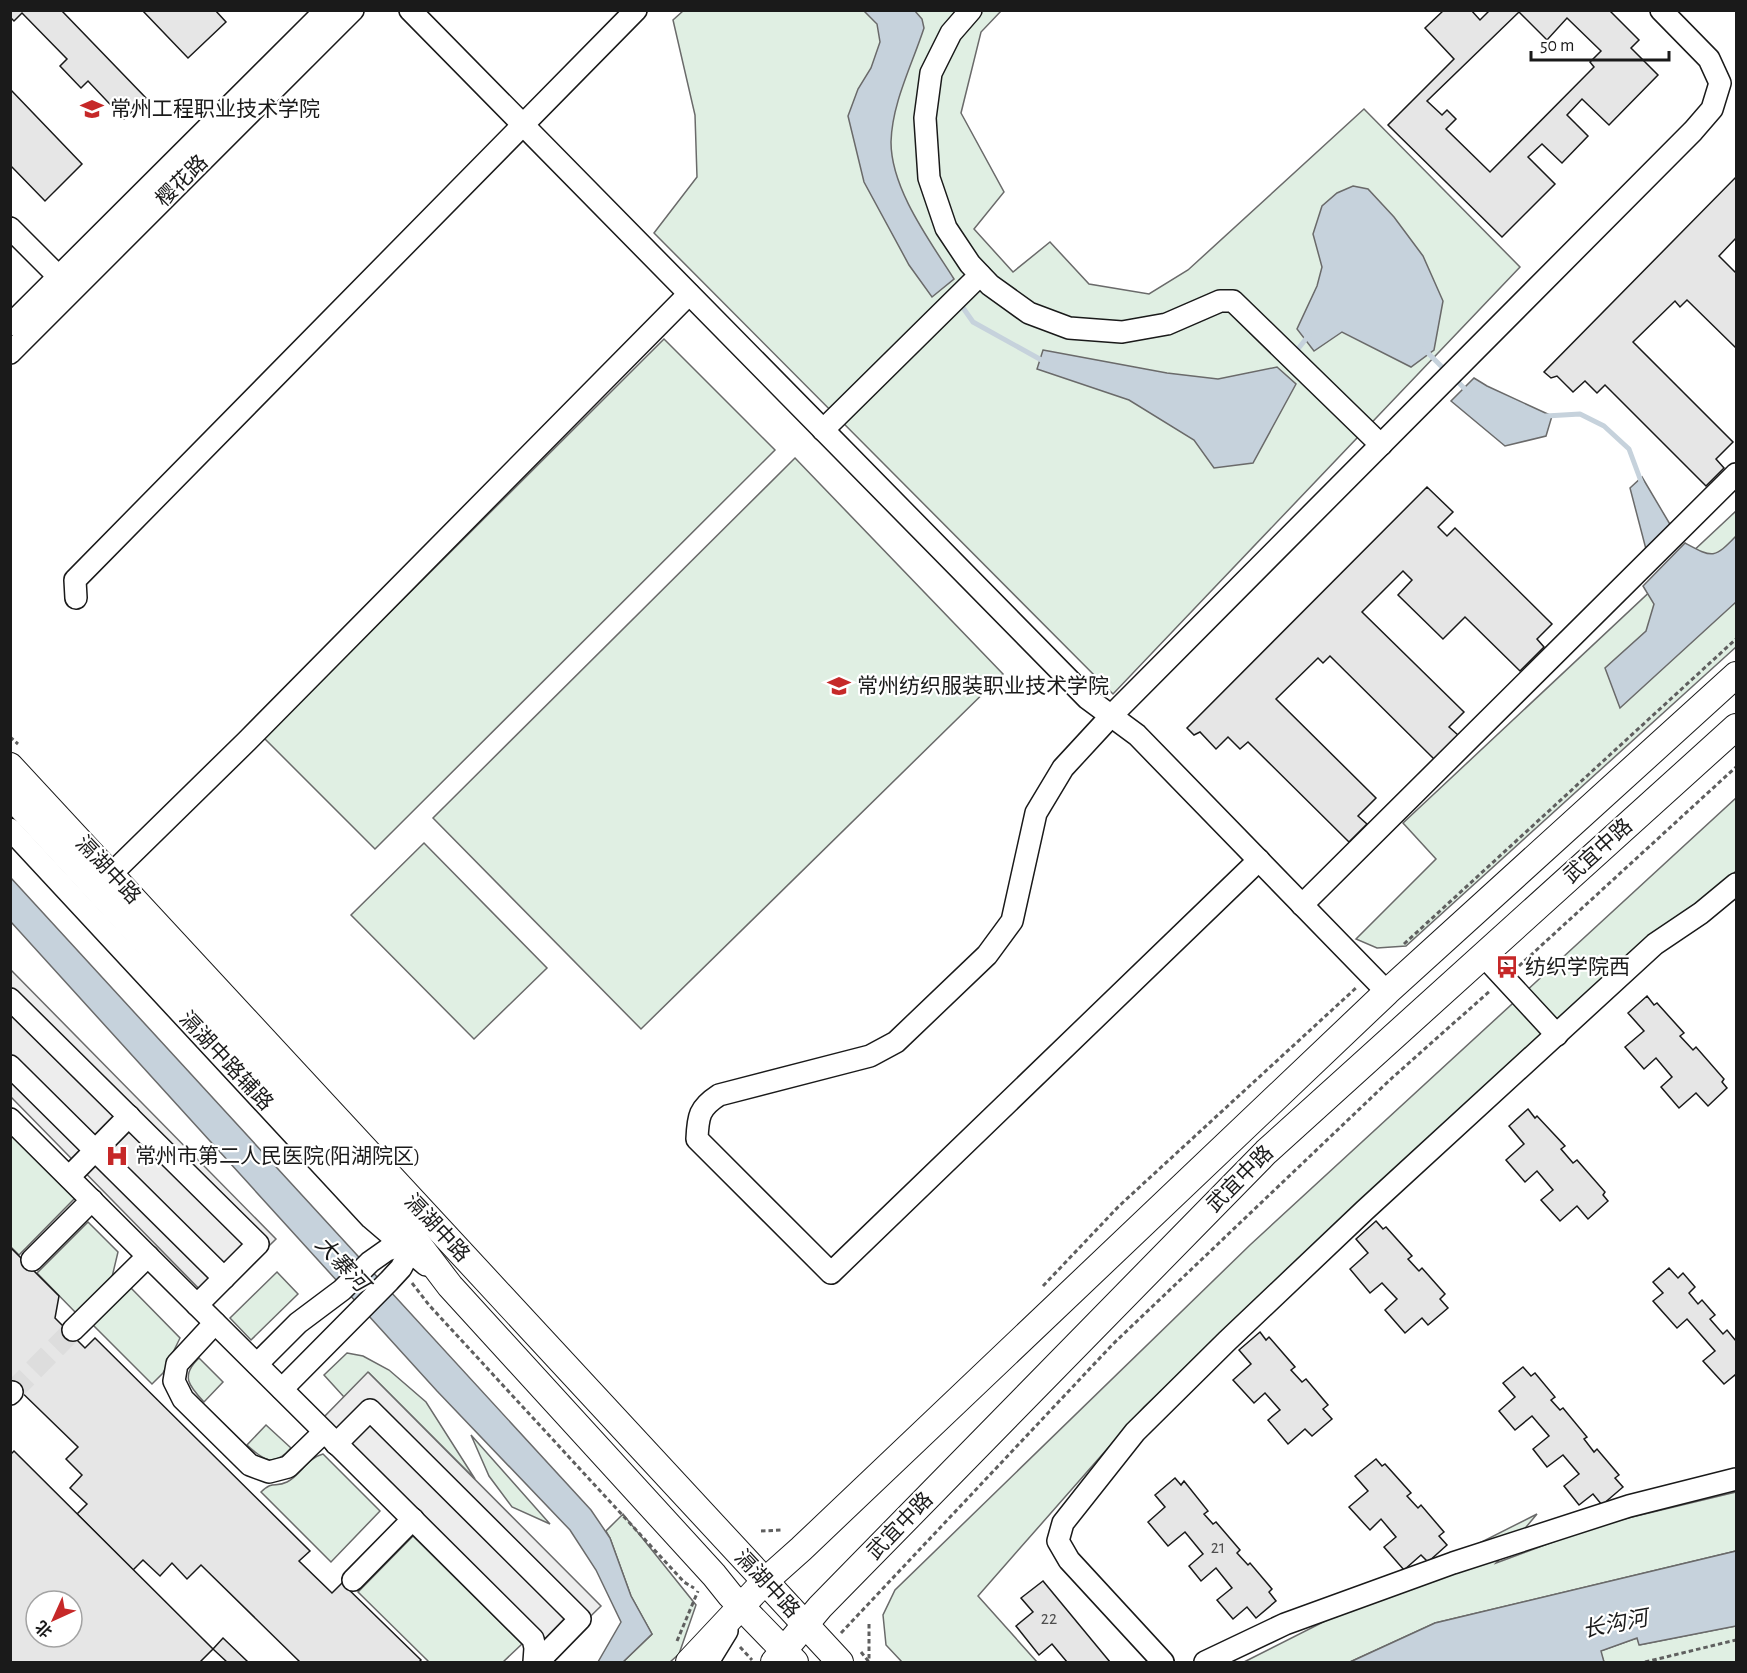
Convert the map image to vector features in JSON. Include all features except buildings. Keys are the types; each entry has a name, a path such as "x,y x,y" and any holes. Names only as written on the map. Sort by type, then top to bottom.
{"main road":[{"name":"武宜中路","path":"742,1608 764,1582 1387,992 1737,675"},
{"name":"武宜中路","path":"779,1659 805,1624 1266,1152 1737,727"},
{"name":"滆湖中路","path":"10,766 105,881 386,1202 409,1245 450,1286 714,1575 742,1608 779,1659"},
{"name":"滆湖中路","path":"10,795 105,881 764,1582 805,1624 851,1658"},
{"path":"683,1652 742,1608"}],"street":[{"name":"樱花路","path":"10,325 326,10"},
{"name":"樱花路","path":"10,353 353,10"},
{"path":"410,10 1088,698 1137,735 1387,992"},
{"path":"76,598 75,580 636,10"},
{"path":"971,10 951,33 931,73 925,118 928,178 946,228 970,264 973,283"},
{"path":"1259,860 831,1273 697,1139 698,1119 705,1104 719,1095 870,1056 896,1042 987,955 1012,921 1036,813 1063,768 1111,716 1693,131 1712,109 1728,83 1660,10"},
{"path":"10,228 59,277"},
{"path":"823,430 973,283"},
{"path":"973,283 990,285 1029,313 1069,328 1122,332 1167,324 1220,301 1233,301 1381,445"},
{"path":"105,881 247,741 689,294"},
{"path":"1302,905 1737,474"},
{"name":"滆湖中路辅路","path":"10,829 363,1209 409,1245"},
{"path":"1162,1662 1069,1560 1058,1540 1063,1523 1135,1432 1227,1341 1655,944 1701,914 1737,884"},
{"path":"1483,955 1557,1035"},
{"path":"10,999 258,1244 197,1305"},
{"path":"10,1066 224,1278"},
{"path":"69,1177 129,1116"},
{"path":"10,1119 533,1639 536,1662"},
{"path":"32,1260 92,1200"},
{"path":"257,1364 298,1323 342,1290 370,1262 387,1250 409,1245"},
{"path":"282,1389 401,1268 409,1245"},
{"path":"73,1330 148,1256"},
{"path":"215,1323 177,1365 174,1381 183,1399 250,1465 269,1472 288,1467 370,1410 580,1619 536,1662"},
{"path":"1205,1662 1285,1624 1453,1563 1629,1506 1737,1479"},
{"path":"353,1580 413,1520"},
{"path":"708,1662 742,1608"}],"path":[{"path":"842,1632 1113,1344 1393,1077 1737,767"},
{"path":"761,1531 783,1530"},
{"path":"683,1652 698,1591"},
{"path":"851,1658 869,1662 869,1624"},
{"path":"1645,1662 1737,1640"}],"green space":[{"path":"1002,10 981,32 961,113 1004,192 974,229 1013,272 1050,242 1089,284 1149,294 1188,270 1364,109 1520,267 1113,694 654,233 697,177 695,115 673,20 683,11"},
{"path":"664,339 775,450 375,849 264,738"},
{"path":"795,458 1003,674 641,1029 433,818"},
{"path":"1736,511 1736,647 1406,946 1377,948 1356,939 1436,859 1403,823"},
{"path":"1736,798 1736,871 1711,894 1658,930 1144,1407 978,1596 1037,1662 902,1662 886,1645 883,1615 895,1590 1250,1245"},
{"path":"424,843 547,968 474,1039 351,915"},
{"path":"10,1129 77,1196 19,1255 11,1247"},
{"path":"88,1222 118,1252 112,1277 76,1313 37,1273"},
{"path":"277,1272 298,1294 251,1340 230,1318"},
{"path":"130,1287 180,1338 163,1373 152,1384 92,1324"},
{"path":"347,1353 363,1356 389,1370 426,1402 475,1479 369,1373 344,1397 324,1375"},
{"path":"199,1358 223,1382 204,1402 194,1391 188,1376 193,1364"},
{"path":"266,1425 291,1448 274,1460 263,1458 247,1445"},
{"path":"471,1435 550,1524 512,1507 489,1476"},
{"path":"323,1454 380,1511 331,1562 261,1492 268,1486 287,1482 313,1459"},
{"path":"1736,1492 1736,1551 1435,1623 1350,1662 1244,1662 1537,1514 1496,1563 1599,1525"},
{"path":"623,1514 696,1605 679,1654 670,1662 623,1662 652,1634 631,1596 606,1531"},
{"path":"413,1536 522,1644 503,1662 427,1662 358,1592"},
{"path":"1736,1626 1736,1662 1604,1662 1600,1651 1637,1638 1640,1645"}],"shaded area":[{"path":"10,969 276,1239 212,1302 11,1097"},
{"path":"368,1372 601,1606 556,1650 323,1418"}],"water":[{"path":"864,11 915,11 922,19 924,28 899,99 891,142 897,178 905,196 954,279 932,297 909,265 864,182 848,116 858,89 871,68 880,42 877,24"},
{"path":"1353,186 1368,189 1394,217 1423,256 1443,301 1434,350 1411,367 1342,332 1314,351 1297,329 1317,286 1322,267 1313,234 1322,206 1337,193"},
{"path":"1043,350 1167,373 1218,379 1277,367 1296,384 1253,463 1214,468 1194,440 1129,400 1037,369"},
{"path":"1474,378 1552,416 1546,436 1505,446 1451,401"},
{"path":"1642,477 1671,526 1647,553 1630,488"},
{"path":"1736,536 1736,602 1620,708 1605,668 1646,631 1654,604 1643,586 1685,543 1713,554 1723,549"},
{"name":"大寨河","path":"11,878 591,1510 610,1538 631,1596 652,1634 623,1662 598,1662 621,1622 596,1570 570,1530 437,1391 11,922"},
{"name":"长沟河","path":"1736,1551 1736,1626 1639,1645 1637,1638 1601,1651 1604,1662 1350,1662 1435,1623"}],"waterway":[{"path":"959,302 973,322 1045,362"},
{"path":"1294,354 1309,335"},
{"path":"1424,349 1447,372"},
{"path":"1454,378 1469,393"},
{"path":"1546,416 1580,414 1604,426 1629,449 1642,484"}],"tunnel":[{"path":"12,1392 73,1330"}],"place":[{"name":"常州工程职业技术学院","path":"92,109"},
{"name":"常州纺织服装职业技术学院","path":"839,686"},
{"name":"纺织学院西","path":"1507,967"},
{"name":"常州市第二人民医院(阳湖院区)","path":"117,1156"}]}
